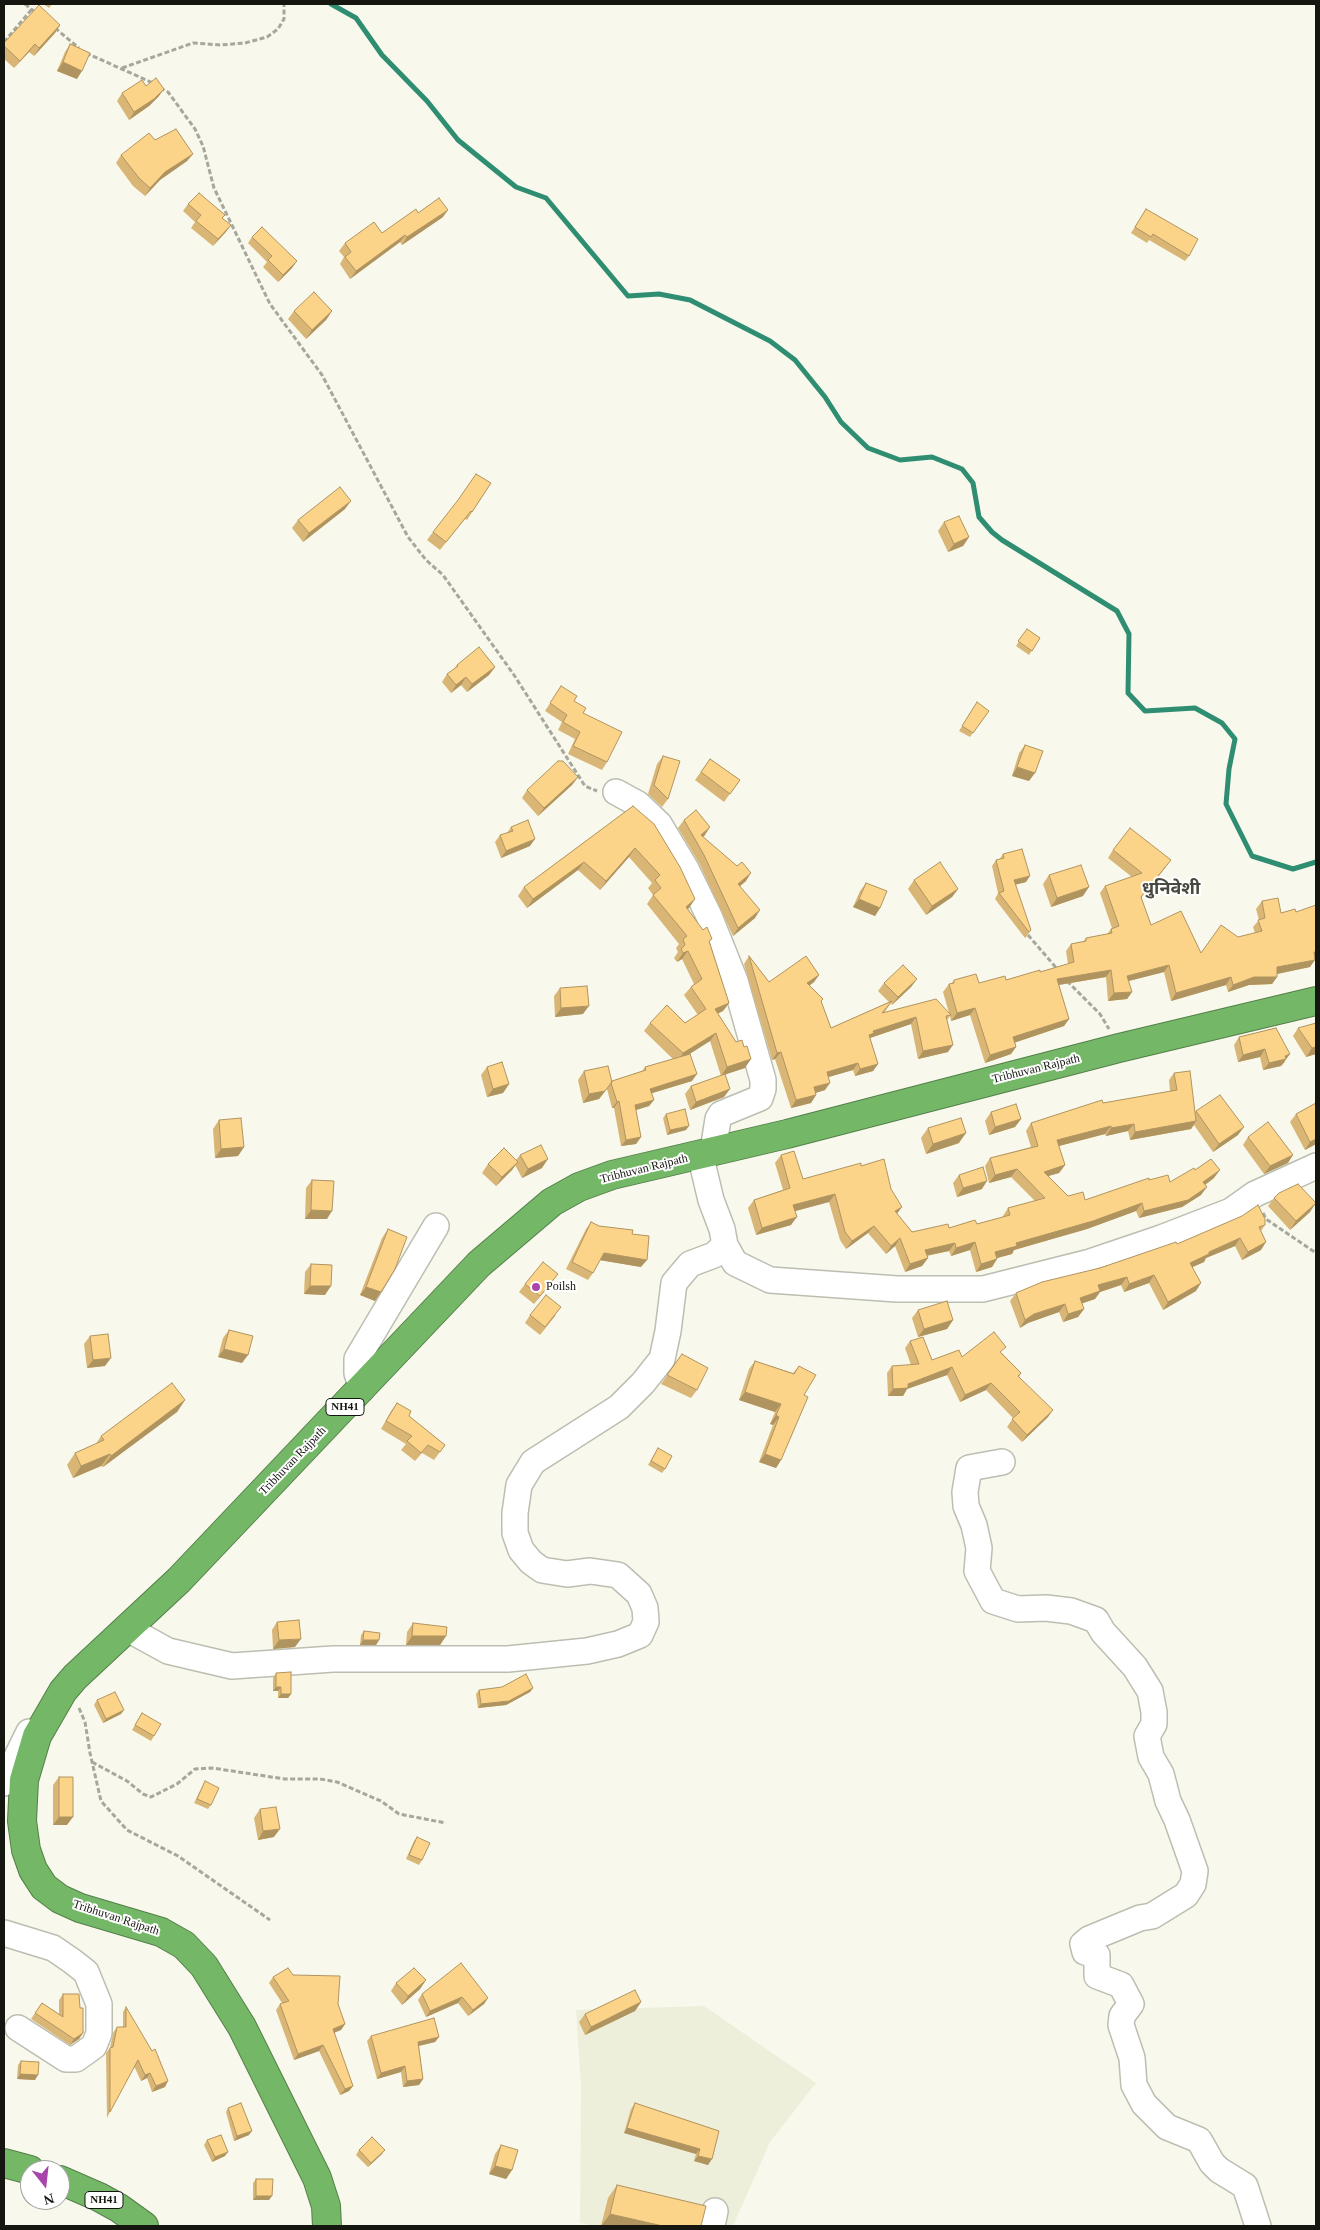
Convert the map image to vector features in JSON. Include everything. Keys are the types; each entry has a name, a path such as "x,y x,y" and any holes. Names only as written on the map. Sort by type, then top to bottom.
{"highway":[{"name":"Tribhuvan Rajpath","path":"327,2226 324,2198 306,2155 242,2026 204,1966 184,1945 161,1932 80,1908 60,1899 44,1887 33,1870 26,1850 22,1821 24,1780 42,1723 72,1681 180,1580 362,1390 479,1264 552,1202 579,1187 612,1175 1316,1001"},
{"path":"4,2163 20,2167"},
{"name":"NH41","path":"70,2184 120,2208 144,2226"}],"street":[{"path":"616,792 638,804 659,824 686,869 709,916 735,981 763,1080 760,1098 721,1114 707,1153 711,1200 722,1229 725,1245 735,1263 770,1280 897,1289 983,1289 1090,1262 1161,1238 1231,1211 1255,1194 1316,1166"},
{"path":"362,1390 357,1372 358,1359 436,1226"},
{"path":"128,1629 168,1651 232,1666 333,1659 508,1659 587,1651 618,1644 640,1635 646,1622 645,1608 638,1594 618,1575 590,1571 567,1574 542,1570 531,1562 521,1550 515,1526 519,1485 533,1462 619,1408 643,1383 662,1359 668,1331 674,1282 690,1264 714,1255 725,1245"},
{"path":"1002,1462 969,1468 965,1492 966,1506 974,1525 979,1548 977,1571 994,1601 1018,1609 1046,1608 1070,1610 1096,1620 1103,1632 1136,1667 1150,1691 1154,1712 1154,1724 1147,1736 1151,1757 1161,1774 1168,1802 1182,1834 1195,1872 1193,1884 1186,1894 1152,1916 1140,1918 1089,1939 1083,1944 1085,1952 1096,1954 1097,1976 1120,1986 1131,2004 1122,2016 1121,2025 1132,2058 1134,2085 1144,2104 1167,2127 1199,2140 1212,2163 1219,2170 1245,2186 1258,2226"},
{"path":"4,1783 41,1707 72,1681"},
{"path":"4,1933 53,1948 72,1961 86,1972 99,2004 99,2033 94,2046 76,2059 66,2059 18,2028"}],"path":[{"path":"25,4 39,15"},
{"path":"121,68 193,43 245,44 267,37 278,29 284,19 284,4"},
{"path":"4,42 32,9"},
{"path":"54,27 83,52 121,68 168,92 195,128 203,146 214,188 270,304 322,375 408,537 426,560 443,576 509,668 586,786 599,792 616,792"},
{"path":"1028,935 1069,983 1100,1014 1120,1048"},
{"path":"1255,1194 1266,1219 1316,1253"},
{"path":"72,1681 85,1722 101,1801 126,1830 178,1856 270,1920"},
{"path":"92,1762 127,1781 143,1794 151,1797 163,1793 177,1784 194,1769 212,1768 267,1777 320,1779 337,1782 381,1801 399,1814 446,1823"}],"shaded area":[{"path":"704,2006 816,2083 770,2142 733,2226 594,2226 580,2223 581,2086 576,2010"}],"building":[{"path":"39,5 60,25 39,48 35,44 20,61 4,46 4,43"},
{"path":"70,44 90,53 82,71 63,62"},
{"path":"156,78 164,89 154,99 134,112 122,93 142,80 146,86"},
{"path":"176,129 193,154 165,172 150,188 139,178 121,155 149,133 155,140"},
{"path":"199,193 225,215 222,218 231,225 218,239 196,221 201,215 188,204"},
{"path":"439,198 448,210 407,237 405,235 356,271 345,257 351,252 345,243 374,222 382,233 416,209 418,213"},
{"path":"1146,209 1198,239 1189,256 1153,234 1151,237 1135,227"},
{"path":"262,227 297,261 283,275 268,260 272,256 252,237"},
{"path":"314,292 332,311 312,330 294,311"},
{"path":"476,474 491,483 472,512 446,542 433,532"},
{"path":"340,487 351,501 309,533 298,520"},
{"path":"959,516 969,537 954,544 944,522"},
{"path":"1027,629 1040,638 1032,651 1018,641"},
{"path":"479,647 495,667 472,684 466,677 456,685 447,674"},
{"path":"561,686 577,696 574,701 586,708 583,713 622,732 607,762 573,746 580,732 563,722 567,715 550,703"},
{"path":"977,702 989,711 973,733 962,726"},
{"path":"1025,745 1043,751 1035,773 1017,767"},
{"path":"663,756 680,761 668,799 654,785"},
{"path":"710,759 740,780 730,794 701,772"},
{"path":"558,761 563,761 578,777 544,808 527,790"},
{"path":"633,806 654,824 680,867 695,899 686,907 703,930 707,927 712,939 709,941 729,1003 715,1009 736,1042 742,1040 744,1047 747,1046 751,1059 727,1067 716,1033 683,1053 650,1023 667,1005 685,1023 706,1009 691,987 702,979 688,951 683,953 681,949 685,945 683,939 687,936 653,895 661,888 655,880 660,875 635,848 606,881 584,862 533,899 524,887"},
{"path":"696,810 710,827 701,835 737,866 742,862 751,873 738,884 760,910 738,928 704,855 684,820"},
{"path":"528,820 535,839 506,851 500,835 513,831 511,827"},
{"path":"1130,828 1171,860 1141,897 1151,925 1181,911 1201,953 1221,925 1238,937 1262,931 1258,920 1265,918 1262,901 1278,898 1281,913 1295,909 1296,912 1316,905 1315,960 1277,967 1277,977 1254,977 1233,985 1231,977 1176,993 1169,965 1127,976 1132,992 1114,993 1111,970 1057,979 1069,1019 1013,1037 1016,1047 990,1055 975,1008 957,1013 949,984 954,983 954,980 976,974 979,983 1005,976 1006,980 1074,962 1071,944 1086,941 1086,938 1112,933 1111,929 1119,926 1105,886 1142,873 1113,850"},
{"path":"1022,849 1030,876 1014,880 1031,930 1029,932 999,893 1004,891 996,860 1004,858 1003,854"},
{"path":"940,862 958,889 932,906 914,880"},
{"path":"1081,865 1089,887 1057,898 1049,875"},
{"path":"866,883 887,891 880,908 859,899"},
{"path":"749,956 769,982 806,956 819,975 807,983 823,999 821,1001 831,1028 892,1001 882,1013 936,999 951,1015 946,1016 953,1045 923,1051 916,1017 873,1031 874,1033 869,1035 878,1064 860,1069 858,1063 827,1072 830,1083 814,1087 816,1095 796,1100 781,1052 777,1053"},
{"path":"903,965 917,979 898,997 884,983"},
{"path":"587,986 589,1006 561,1008 560,988"},
{"path":"1316,1023 1316,1047 1312,1048 1298,1028"},
{"path":"1276,1028 1290,1054 1285,1056 1286,1059 1269,1063 1265,1049 1243,1055 1239,1037"},
{"path":"690,1054 697,1074 650,1089 654,1100 635,1105 641,1137 626,1140 619,1101 617,1102 612,1081 646,1070 645,1067"},
{"path":"502,1062 509,1084 493,1089 487,1067"},
{"path":"608,1066 612,1082 605,1091 589,1094 584,1071"},
{"path":"1190,1071 1196,1121 1135,1132 1134,1124 1111,1128 1111,1126 1057,1140 1065,1165 1044,1172 1068,1196 1083,1192 1085,1200 1149,1178 1149,1180 1168,1175 1170,1182 1194,1168 1195,1170 1211,1159 1220,1170 1203,1182 1207,1187 1188,1200 1144,1211 1142,1203 1093,1221 1016,1243 1017,1246 995,1252 997,1259 981,1264 975,1242 956,1248 955,1243 925,1250 928,1258 910,1264 900,1238 891,1246 874,1226 852,1241 845,1232 835,1194 793,1205 797,1217 762,1228 754,1200 790,1188 781,1155 794,1151 803,1179 861,1163 861,1166 884,1159 891,1189 902,1207 895,1211 912,1232 948,1224 949,1228 975,1220 977,1224 1010,1215 1008,1208 1045,1198 1017,1169 995,1175 990,1158 1038,1146 1031,1123 1102,1100 1103,1103 1177,1090 1174,1073"},
{"path":"725,1074 730,1089 696,1102 691,1086"},
{"path":"1220,1095 1244,1127 1219,1144 1196,1111"},
{"path":"1316,1103 1316,1139 1310,1142 1296,1114"},
{"path":"1016,1104 1021,1119 995,1127 991,1112"},
{"path":"685,1109 689,1126 670,1130 666,1114"},
{"path":"241,1118 244,1147 221,1149 219,1120"},
{"path":"961,1118 966,1133 933,1144 928,1128"},
{"path":"1268,1122 1293,1155 1270,1166 1248,1137"},
{"path":"541,1145 548,1159 528,1169 520,1155"},
{"path":"504,1148 518,1162 502,1177 488,1164"},
{"path":"983,1167 987,1181 963,1188 959,1175"},
{"path":"312,1180 334,1181 332,1211 311,1210"},
{"path":"1298,1184 1316,1203 1296,1221 1274,1198 1279,1193"},
{"path":"1258,1205 1265,1219 1265,1225 1259,1227 1266,1242 1248,1252 1240,1238 1190,1263 1201,1283 1168,1302 1154,1275 1129,1284 1127,1277 1098,1285 1100,1291 1080,1298 1084,1309 1068,1314 1065,1304 1034,1314 1025,1320 1016,1293 1042,1282 1100,1268 1176,1242 1177,1244 1242,1216"},
{"path":"591,1222 599,1226 633,1230 632,1234 649,1236 647,1260 604,1253 593,1273 572,1262"},
{"path":"388,1229 407,1237 395,1269 381,1292 366,1287"},
{"name":"Poilsh","path":"543,1262 558,1274 540,1296 525,1284"},
{"path":"311,1264 332,1265 331,1286 310,1286"},
{"path":"546,1295 561,1307 545,1327 530,1315"},
{"path":"947,1301 953,1320 924,1329 918,1310"},
{"path":"229,1330 253,1336 248,1355 224,1349"},
{"path":"994,1332 1006,1347 1000,1352 1021,1373 1018,1376 1053,1410 1027,1435 1012,1419 1020,1412 991,1383 965,1395 952,1367 908,1384 908,1388 893,1389 892,1366 919,1364 910,1341 923,1337 932,1360 959,1350 962,1357"},
{"path":"108,1334 111,1358 93,1360 90,1336"},
{"path":"682,1354 708,1368 697,1390 667,1375"},
{"path":"755,1361 794,1374 799,1366 816,1375 804,1395 808,1397 781,1460 765,1454 779,1417 776,1415 781,1404 745,1392"},
{"path":"172,1383 185,1400 111,1456 110,1454 81,1466 75,1453 104,1440 101,1436"},
{"path":"397,1403 411,1411 409,1416 445,1445 440,1452 428,1445 421,1453 407,1441 412,1436 386,1421"},
{"path":"658,1448 672,1456 665,1469 651,1461"},
{"path":"299,1620 301,1639 279,1640 277,1622"},
{"path":"413,1623 447,1627 446,1636 412,1636"},
{"path":"364,1631 380,1633 379,1640 363,1640"},
{"path":"291,1672 291,1694 281,1694 281,1687 276,1687 276,1673"},
{"path":"526,1674 533,1688 509,1701 481,1704 479,1690 502,1687"},
{"path":"115,1692 124,1710 106,1719 97,1700"},
{"path":"142,1713 161,1724 154,1736 135,1725"},
{"path":"59,1777 73,1777 73,1817 59,1817"},
{"path":"205,1781 219,1788 211,1805 197,1799"},
{"path":"276,1807 280,1829 263,1831 260,1809"},
{"path":"417,1837 430,1843 422,1860 409,1855"},
{"path":"461,1963 488,1998 473,2010 462,1997 430,2011 422,1994"},
{"path":"288,1968 293,1975 340,1976 338,2004 345,2024 333,2029 353,2086 345,2089 323,2045 298,2054 280,2004 289,2001 273,1977"},
{"path":"414,1968 426,1980 408,1996 396,1983"},
{"path":"635,1990 641,2002 591,2027 585,2014"},
{"path":"63,1994 79,1994 80,2008 83,2008 83,2033 74,2039 35,2013 42,2003 63,2017"},
{"path":"126,2007 152,2051 155,2049 168,2081 156,2086 150,2073 145,2075 138,2060 110,2112 110,2048 113,2047 117,2027 126,2027"},
{"path":"434,2018 439,2037 418,2042 423,2079 407,2081 405,2066 381,2073 371,2036"},
{"path":"21,2061 39,2062 38,2075 20,2074"},
{"path":"241,2103 252,2131 237,2136 228,2108"},
{"path":"635,2103 719,2131 712,2159 698,2156 700,2149 627,2128"},
{"path":"221,2135 228,2152 215,2157 207,2140"},
{"path":"372,2137 385,2150 371,2163 359,2150"},
{"path":"501,2145 518,2150 512,2170 495,2166"},
{"path":"256,2179 273,2179 272,2196 256,2196"},
{"path":"617,2185 706,2206 701,2226 663,2226 610,2214"}],"waterway":[{"path":"331,4 356,18 382,55 427,101 458,140 516,187 546,198 628,296 659,294 690,300 770,341 795,360 825,397 841,422 868,448 900,460 932,457 962,469 973,483 979,517 992,532 1117,611 1129,634 1128,693 1145,711 1195,708 1222,723 1235,739 1229,769 1226,804 1252,856 1293,869 1316,862"}],"place":[{"name":"Poilsh","path":"536,1287"}],"district":[{"name":"धुनिवेशी","path":"1171,889"}]}
